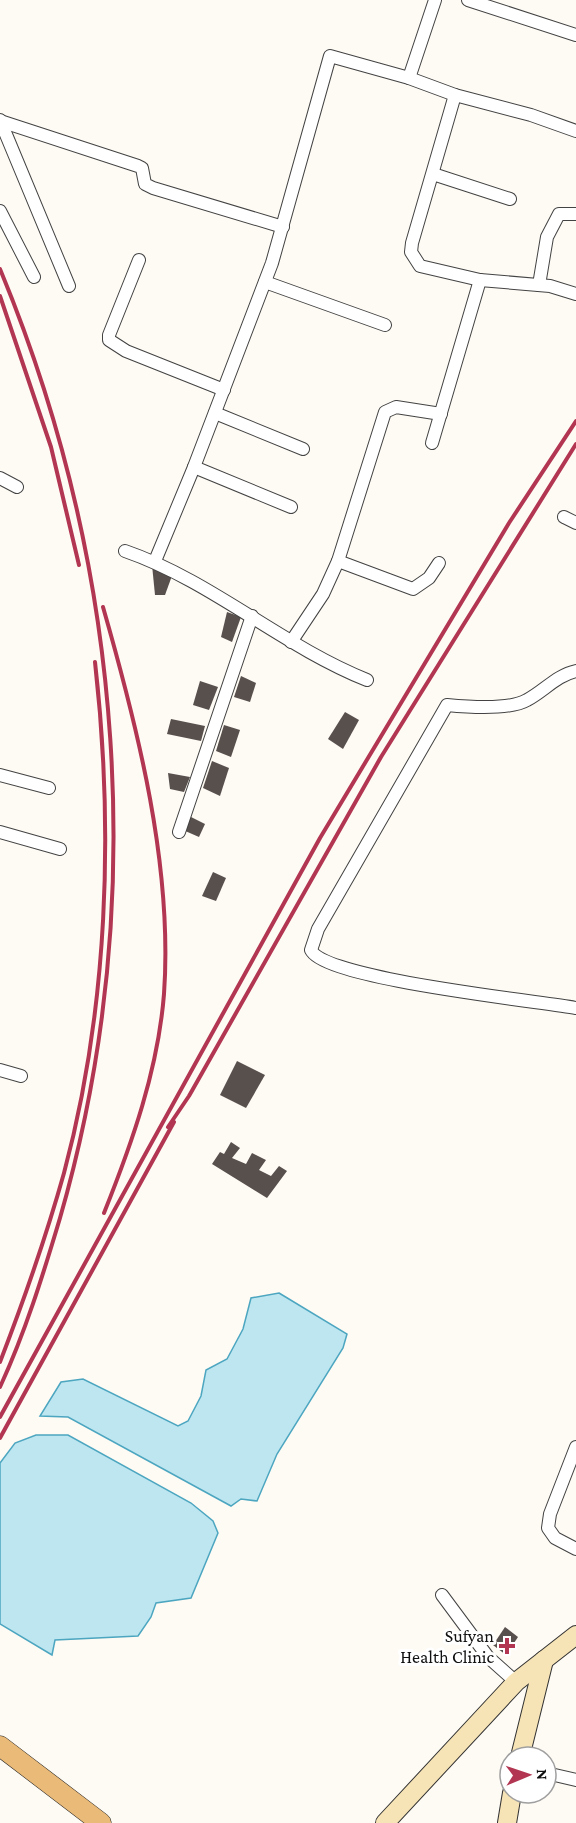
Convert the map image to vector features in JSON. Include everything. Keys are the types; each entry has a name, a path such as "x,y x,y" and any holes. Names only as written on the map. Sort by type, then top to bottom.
{"main road":[{"path":"385,1823 516,1682 576,1635"},
{"path":"523,1745 544,1660"},
{"path":"0,1746 101,1823"},
{"path":"507,1823 510,1805"}],"street":[{"path":"409,78 435,0"},
{"path":"468,0 576,35"},
{"path":"154,561 194,467 265,282 283,227 330,56 409,78 455,95 531,115 576,131"},
{"path":"455,95 411,252 420,266 480,280 539,285 576,294"},
{"path":"0,120 67,140 138,166 142,168 146,184 153,188 283,227"},
{"path":"0,120 69,286"},
{"path":"433,174 510,199"},
{"path":"0,211 34,277"},
{"path":"539,285 551,225 559,214 576,214"},
{"path":"139,260 109,340 126,351 224,390"},
{"path":"432,443 480,280"},
{"path":"265,282 385,325"},
{"path":"291,642 323,594 338,561 385,412 396,407 441,414"},
{"path":"215,413 303,449"},
{"path":"194,467 291,507"},
{"path":"0,478 17,487"},
{"path":"564,517 576,523"},
{"path":"125,551 154,561 252,616 291,642 367,680"},
{"path":"338,561 413,589 429,578 439,563"},
{"path":"179,832 252,616"},
{"path":"576,671 561,677 525,702 476,707 447,705 318,929 312,950 314,956 326,963 385,978 441,989 576,1008"},
{"path":"0,775 49,788"},
{"path":"0,832 60,849"},
{"path":"0,1070 21,1076"},
{"path":"576,1447 548,1522 550,1534 576,1550"},
{"path":"442,1595 488,1657 516,1682"},
{"path":"558,1776 576,1780"}],"water":[{"path":"279,1293 347,1334 343,1348 277,1454 257,1501 241,1499 231,1506 68,1417 40,1416 61,1382 83,1379 178,1426 188,1421 201,1396 206,1370 227,1359 243,1329 251,1298"},
{"path":"36,1435 68,1435 191,1503 213,1521 218,1533 191,1598 156,1603 151,1617 138,1636 55,1640 52,1655 0,1624 0,1463 15,1443"}],"building":[{"path":"152,565 173,573 165,595 155,595"},
{"path":"227,612 241,617 232,642 221,637"},
{"path":"241,676 256,683 250,702 234,697"},
{"path":"200,681 218,687 209,710 193,705"},
{"path":"345,712 359,720 343,749 328,739"},
{"path":"171,719 205,726 201,741 167,734"},
{"path":"224,725 240,730 231,757 216,751"},
{"path":"212,761 229,768 220,796 203,788"},
{"path":"168,773 190,777 184,792 170,789"},
{"path":"187,815 205,824 199,837 183,830"},
{"path":"213,872 226,878 216,901 202,896"},
{"path":"237,1061 265,1075 246,1108 220,1095"},
{"path":"231,1142 240,1148 232,1158 246,1164 252,1153 266,1160 259,1170 271,1176 279,1166 287,1171 267,1198 212,1164 220,1152 224,1154"},
{"path":"505,1627 518,1637 506,1655 493,1645"}],"railway":[{"path":"0,269 42,383 74,500 97,618 110,739 113,859 106,980 88,1100 60,1218 47,1261 0,1387"},
{"path":"0,296 51,447 79,565"},
{"path":"0,1417 320,838 509,523 576,421"},
{"path":"168,1127 189,1096 381,757 576,444"},
{"path":"103,607 129,701 150,799 158,848 165,946 161,1022 150,1078 134,1133 104,1213"},
{"path":"0,1362 50,1221 64,1173 79,1111 90,1048 98,984 105,854 101,725 95,662"},
{"path":"0,1438 174,1122"}],"place":[{"name":"Sufyan Health Clinic","path":"507,1646"}]}
